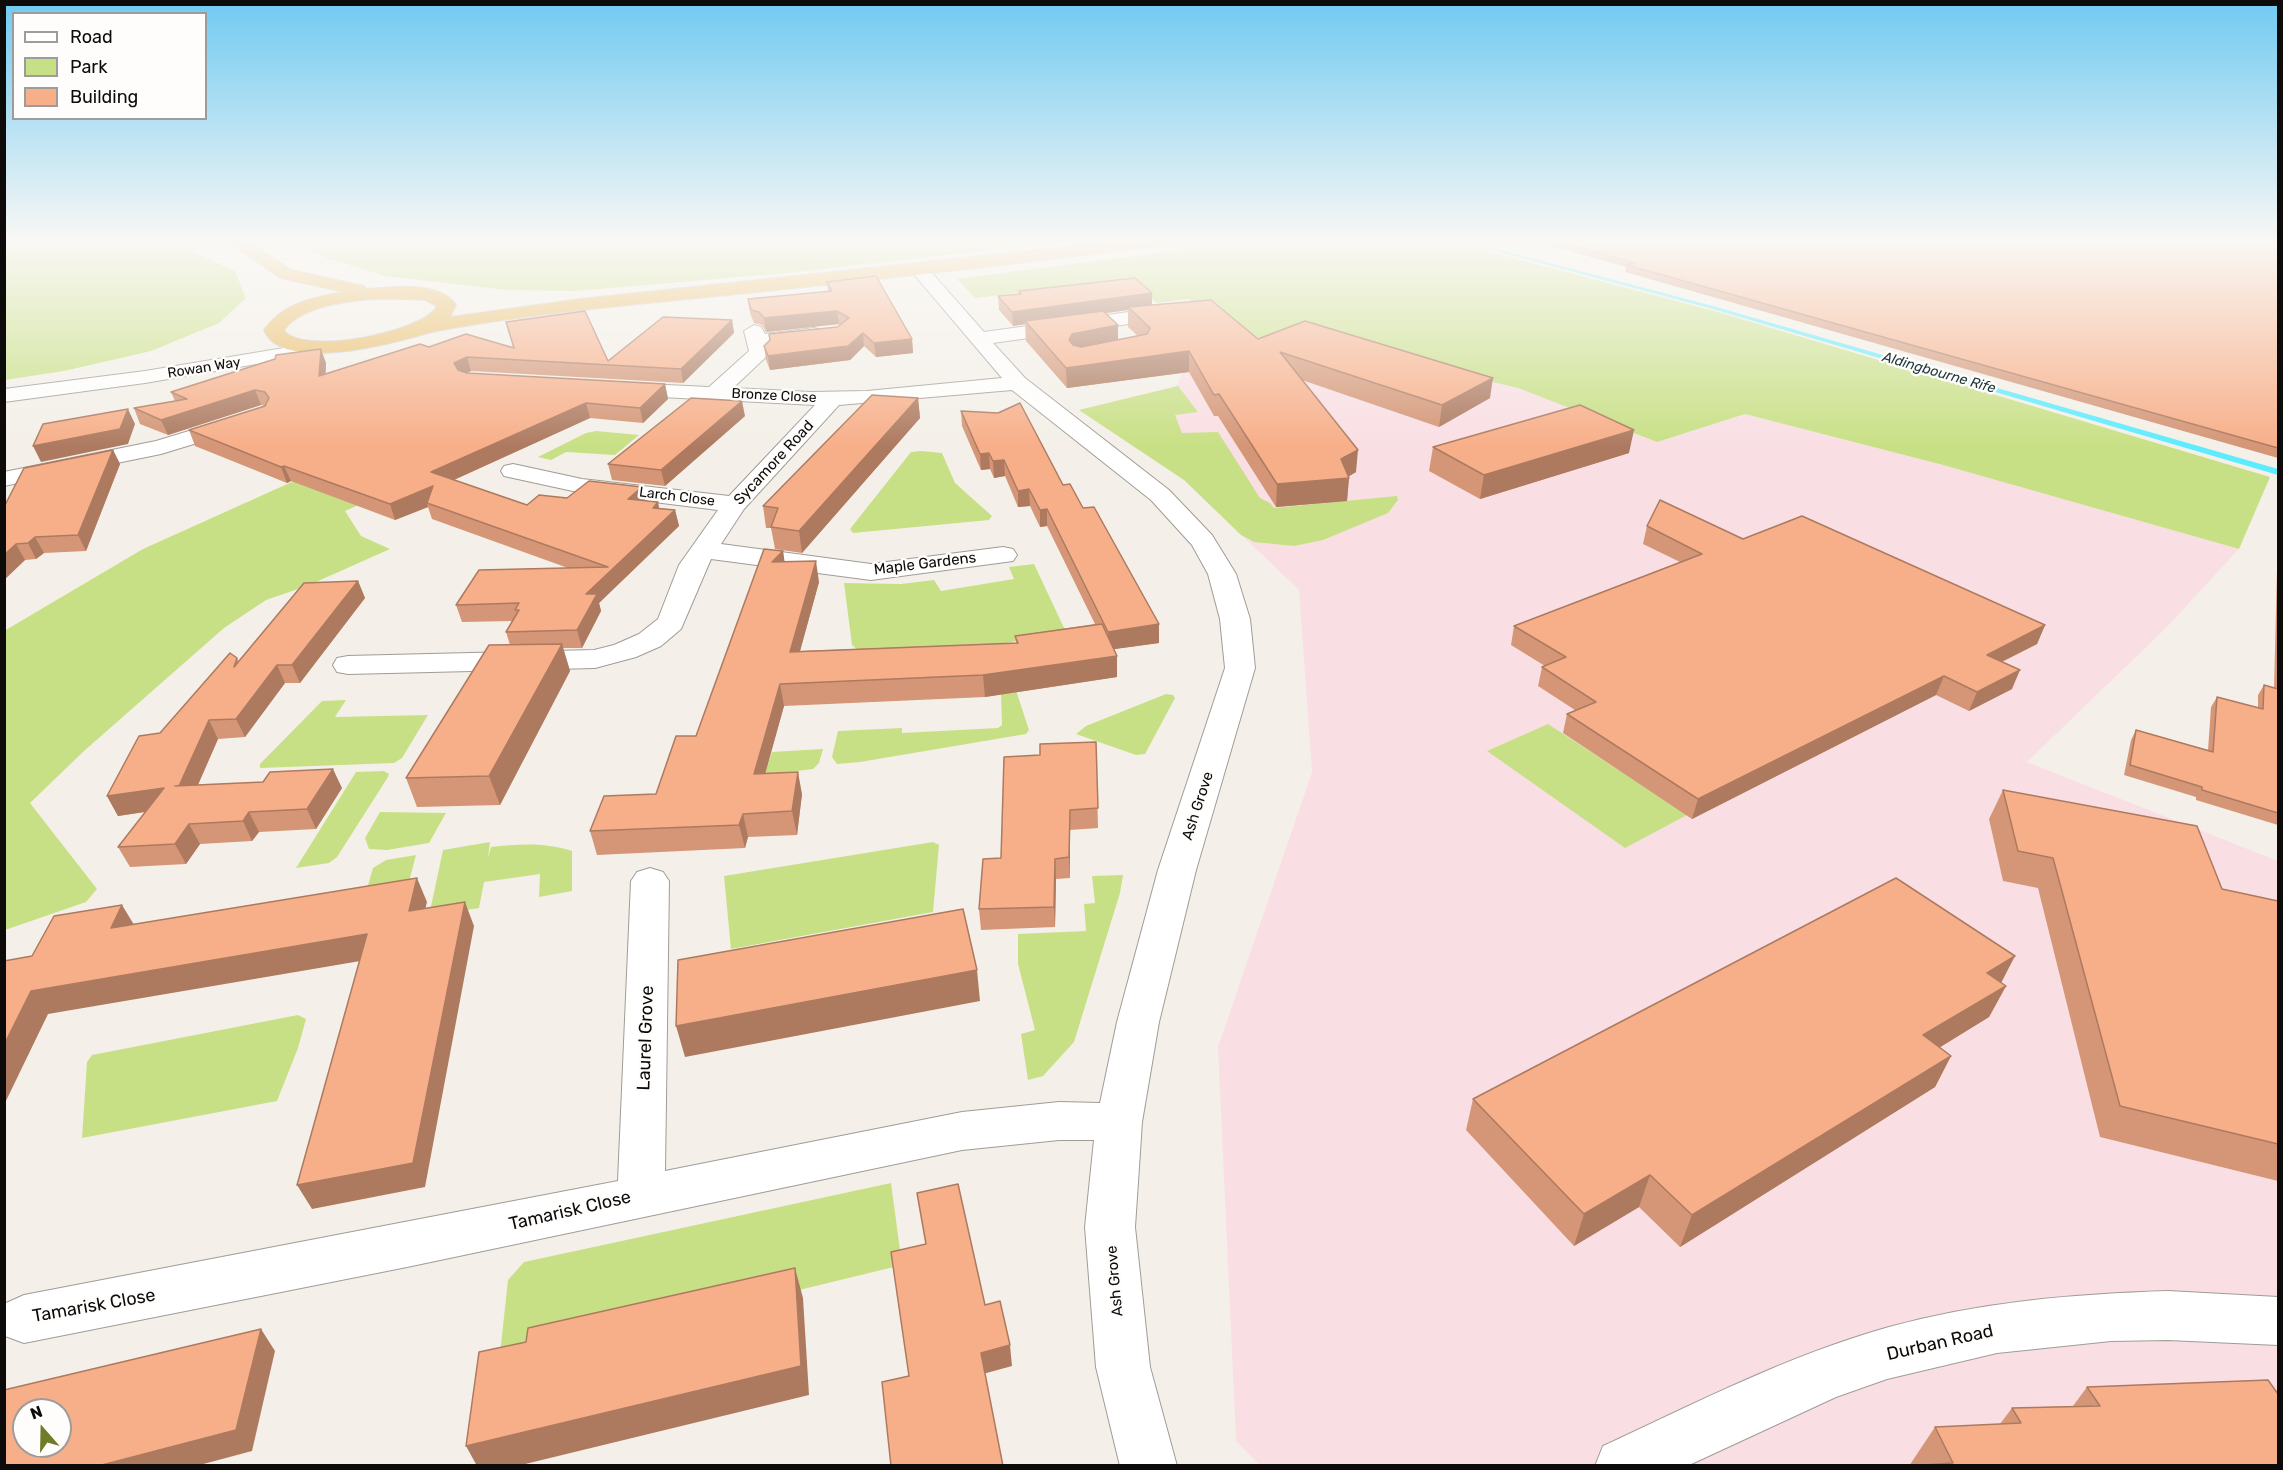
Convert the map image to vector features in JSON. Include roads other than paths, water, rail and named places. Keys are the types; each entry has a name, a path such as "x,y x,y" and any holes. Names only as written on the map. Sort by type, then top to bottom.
{"highway":[{"path":"291,310 291,314"},
{"path":"304,310 291,314 276,325 274,330 277,337 288,343 331,346 382,340 481,316 531,310"},
{"path":"424,328 446,310"}],"street":[{"name":"Ash Grove","path":"954,310 1017,383 1098,449 1161,495 1203,541 1222,574 1235,619 1240,668 1177,870 1138,1022 1119,1122 1110,1227 1123,1367 1149,1466"},
{"path":"979,339 1189,310"},
{"path":"1108,321 1123,335"},
{"name":"Rowan Way","path":"77,386 175,365 274,330"},
{"name":"Bronze Close","path":"715,393 760,352 755,336 828,333"},
{"name":"Rowan Way","path":"4,396 331,346"},
{"path":"833,399 867,398 1017,383"},
{"name":"Bronze Close","path":"602,388 833,399"},
{"name":"Sycamore Road","path":"348,665 595,659 625,651 650,640 671,623 693,565 735,504 833,399"},
{"path":"4,479 161,447 252,418"},
{"name":"Larch Close","path":"513,471 582,486 735,504"},
{"name":"Maple Gardens","path":"704,550 871,572 1003,555"},
{"name":"Laurel Grove","path":"641,1195 650,881"},
{"name":"Tamarisk Close","path":"24,1319 373,1252 641,1195 962,1131 1059,1121 1119,1122"},
{"name":"Durban Road","path":"1623,1466 1834,1371 1912,1346 1984,1331 2112,1317 2231,1316 2278,1321"}],"waterway":[{"name":"Aldingbourne Rife","path":"1720,310 2278,472"}]}
